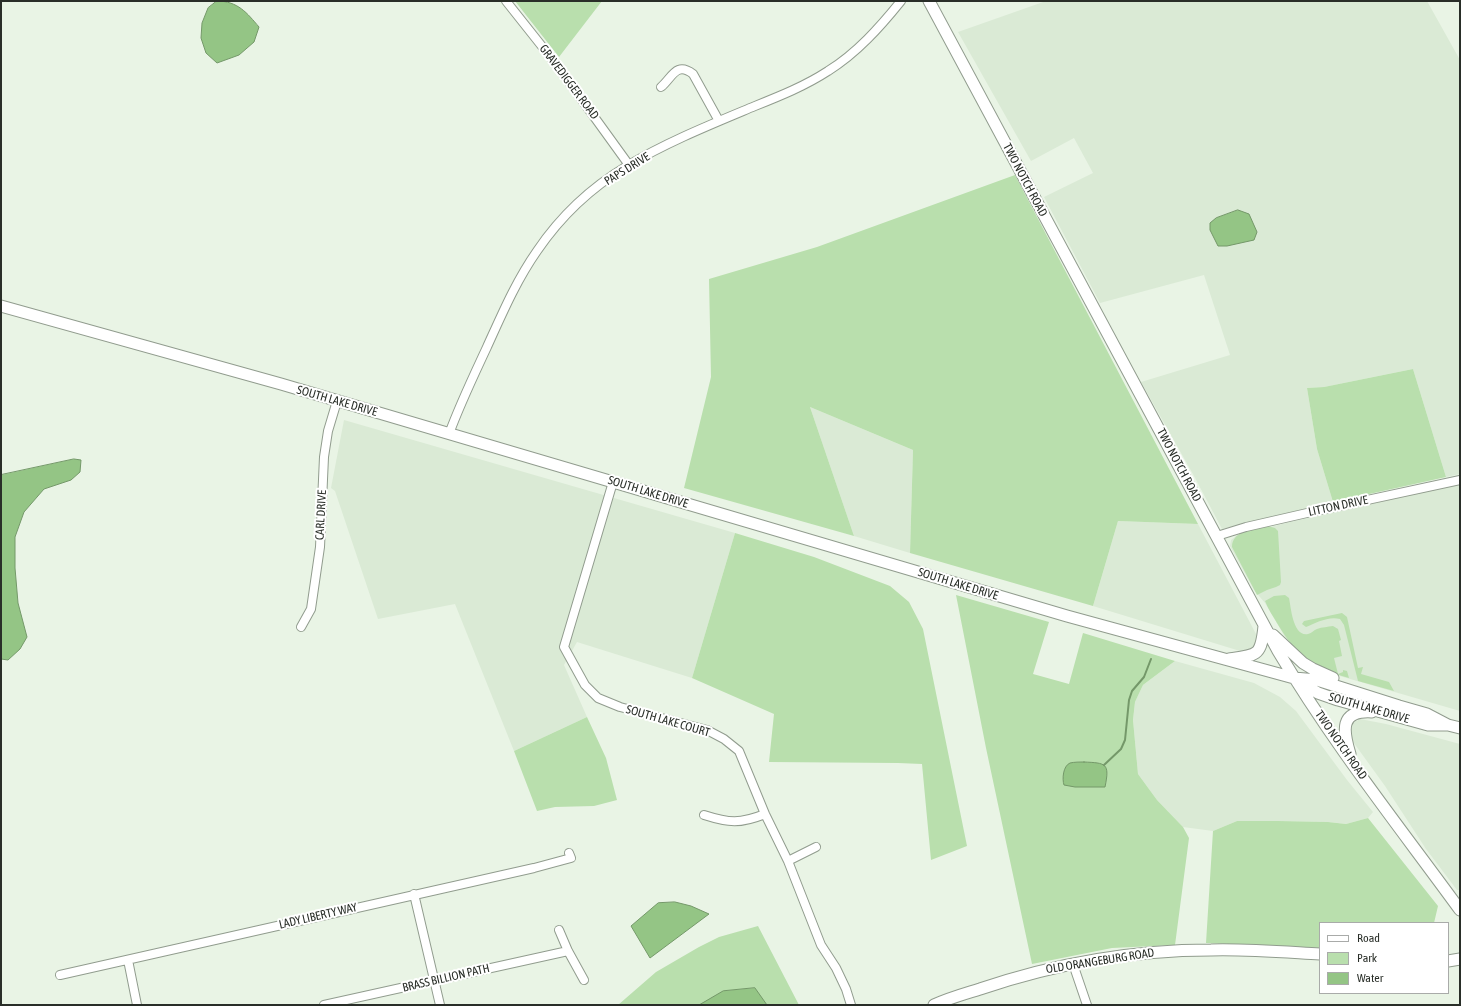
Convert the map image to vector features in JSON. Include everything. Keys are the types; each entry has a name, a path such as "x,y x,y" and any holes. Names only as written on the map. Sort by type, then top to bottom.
{"main road":[{"name":"TWO NOTCH ROAD","path":"929,1 1264,626 1294,678 1353,764 1460,910"},
{"name":"SOUTH LAKE DRIVE","path":"1,306 147,346 337,401 1067,616 1294,678 1317,680 1427,714 1448,725 1460,728"},
{"path":"1225,660 1247,656 1258,652 1262,644 1264,626"},
{"path":"1264,626 1303,663 1313,670 1343,683 1354,692"},
{"name":"SOUTH LAKE DRIVE","path":"1294,678 1318,693 1338,700 1428,725 1448,725"},
{"path":"1353,764 1345,736 1345,725 1348,718 1356,713 1362,712 1391,714"},
{"name":"OLD ORANGEBURG ROAD","path":"934,1005 1003,981 1073,964 1136,954 1191,950 1235,950 1319,954"},
{"path":"1449,962 1460,958"},
{"path":"1449,962 1460,963"}],"street":[{"name":"GRAVEDIGGER ROAD","path":"506,1 556,64 629,165"},
{"name":"PAPS DRIVE","path":"449,434 467,390 508,301 537,250 569,212 607,179 629,165 719,121 797,88 830,70 872,36 901,1"},
{"path":"661,87 667,82 675,71 688,70 693,74 719,121"},
{"name":"CARL DRIVE","path":"301,627 312,609 319,554 324,458 328,431 337,401"},
{"name":"LITTON DRIVE","path":"1217,536 1241,528 1460,480"},
{"name":"SOUTH LAKE COURT","path":"613,482 564,647 585,685 598,698 620,707 707,730 724,739 739,751 765,814 788,861 821,945 836,968 846,989 851,1005"},
{"path":"704,815 729,822 754,818 765,814"},
{"path":"788,861 816,847"},
{"name":"LADY LIBERTY WAY","path":"60,975 534,868 571,858 569,853"},
{"path":"414,894 440,1005"},
{"path":"559,930 568,951 584,980"},
{"name":"BRASS BILLION PATH","path":"324,1005 336,1004 434,980 568,951"},
{"path":"128,960 137,1005"},
{"path":"1073,964 1087,1005"}],"shaded area":[{"path":"1046,1 1427,1 1460,60 1460,474 1446,477 1413,369 1324,387 1307,388 1317,449 1333,502 1222,529 1141,382 1230,355 1204,275 1100,303 1044,197 1093,173 1074,138 1031,161 958,32"},
{"path":"810,407 913,450 910,553 854,536"},
{"path":"344,420 735,533 692,678 577,642 564,665 587,717 514,751 455,604 378,619 335,491 331,488"},
{"path":"1460,484 1460,711 1333,674 1315,666 1288,642 1265,603 1254,590 1230,546 1231,540 1236,536 1290,522"},
{"path":"1118,521 1198,524 1256,634 1257,640 1255,645 1247,651 1240,651 1093,606"},
{"path":"1175,661 1254,683 1280,697 1296,711 1347,780 1373,812 1368,818 1346,824 1328,822 1237,821 1213,831 1183,827 1157,800 1138,774 1133,720 1135,702 1143,685"},
{"path":"1360,719 1386,724 1460,744 1460,890 1457,890 1426,849 1385,786 1351,739 1349,729 1353,723"}],"green space":[{"path":"515,1 602,1 559,57"},
{"path":"1015,175 1198,524 1118,521 1093,606 910,553 913,450 810,407 854,536 684,488 711,377 709,279 817,247"},
{"path":"1413,369 1446,477 1333,502 1317,449 1307,388 1324,387"},
{"path":"1268,526 1275,528 1278,531 1281,582 1280,585 1257,595 1232,547 1233,541 1240,533 1251,529"},
{"path":"735,533 814,557 890,586 909,602 923,629 967,846 931,860 922,764 769,762 774,714 692,678"},
{"path":"956,595 1049,622 1033,674 1069,684 1083,633 1175,661 1143,685 1135,702 1133,720 1138,774 1157,800 1183,827 1189,838 1175,945 1112,948 1032,964 986,748"},
{"path":"1285,595 1289,598 1296,627 1303,634 1311,633 1319,628 1333,626 1338,629 1341,640 1339,641 1342,656 1334,658 1338,674 1343,672 1343,670 1347,671 1349,678 1325,670 1315,665 1306,659 1291,644 1269,610 1265,601 1274,596"},
{"path":"1342,613 1347,617 1358,668 1363,667 1361,674 1389,682 1394,691 1358,681 1344,625 1340,619 1331,618 1306,627 1302,624 1304,621"},
{"path":"587,717 606,758 617,800 594,806 555,807 537,811 514,751"},
{"path":"1368,818 1438,906 1434,922 1319,922 1319,948 1206,943 1213,831 1237,821 1328,822 1346,824"},
{"path":"758,926 799,1005 618,1005 656,972 699,947 719,937"}],"water":[{"path":"217,1 231,3 241,9 259,27 254,42 239,55 217,63 206,53 201,38 202,23 208,8"},
{"path":"1238,210 1249,214 1257,232 1254,240 1227,246 1218,246 1210,230 1210,223 1216,218"},
{"path":"74,459 81,460 80,472 71,480 44,489 24,512 15,537 15,568 18,603 27,637 20,649 8,660 1,659 1,475"},
{"path":"1070,763 1097,763 1105,766 1107,773 1105,787 1075,787 1064,785 1063,779 1066,767"},
{"path":"675,902 691,906 709,914 650,958 631,926 658,903"},
{"path":"755,988 767,1005 699,1005 723,991"}],"waterway":[{"path":"1104,765 1121,749 1125,740 1129,700 1132,691 1144,677 1151,659"}]}
